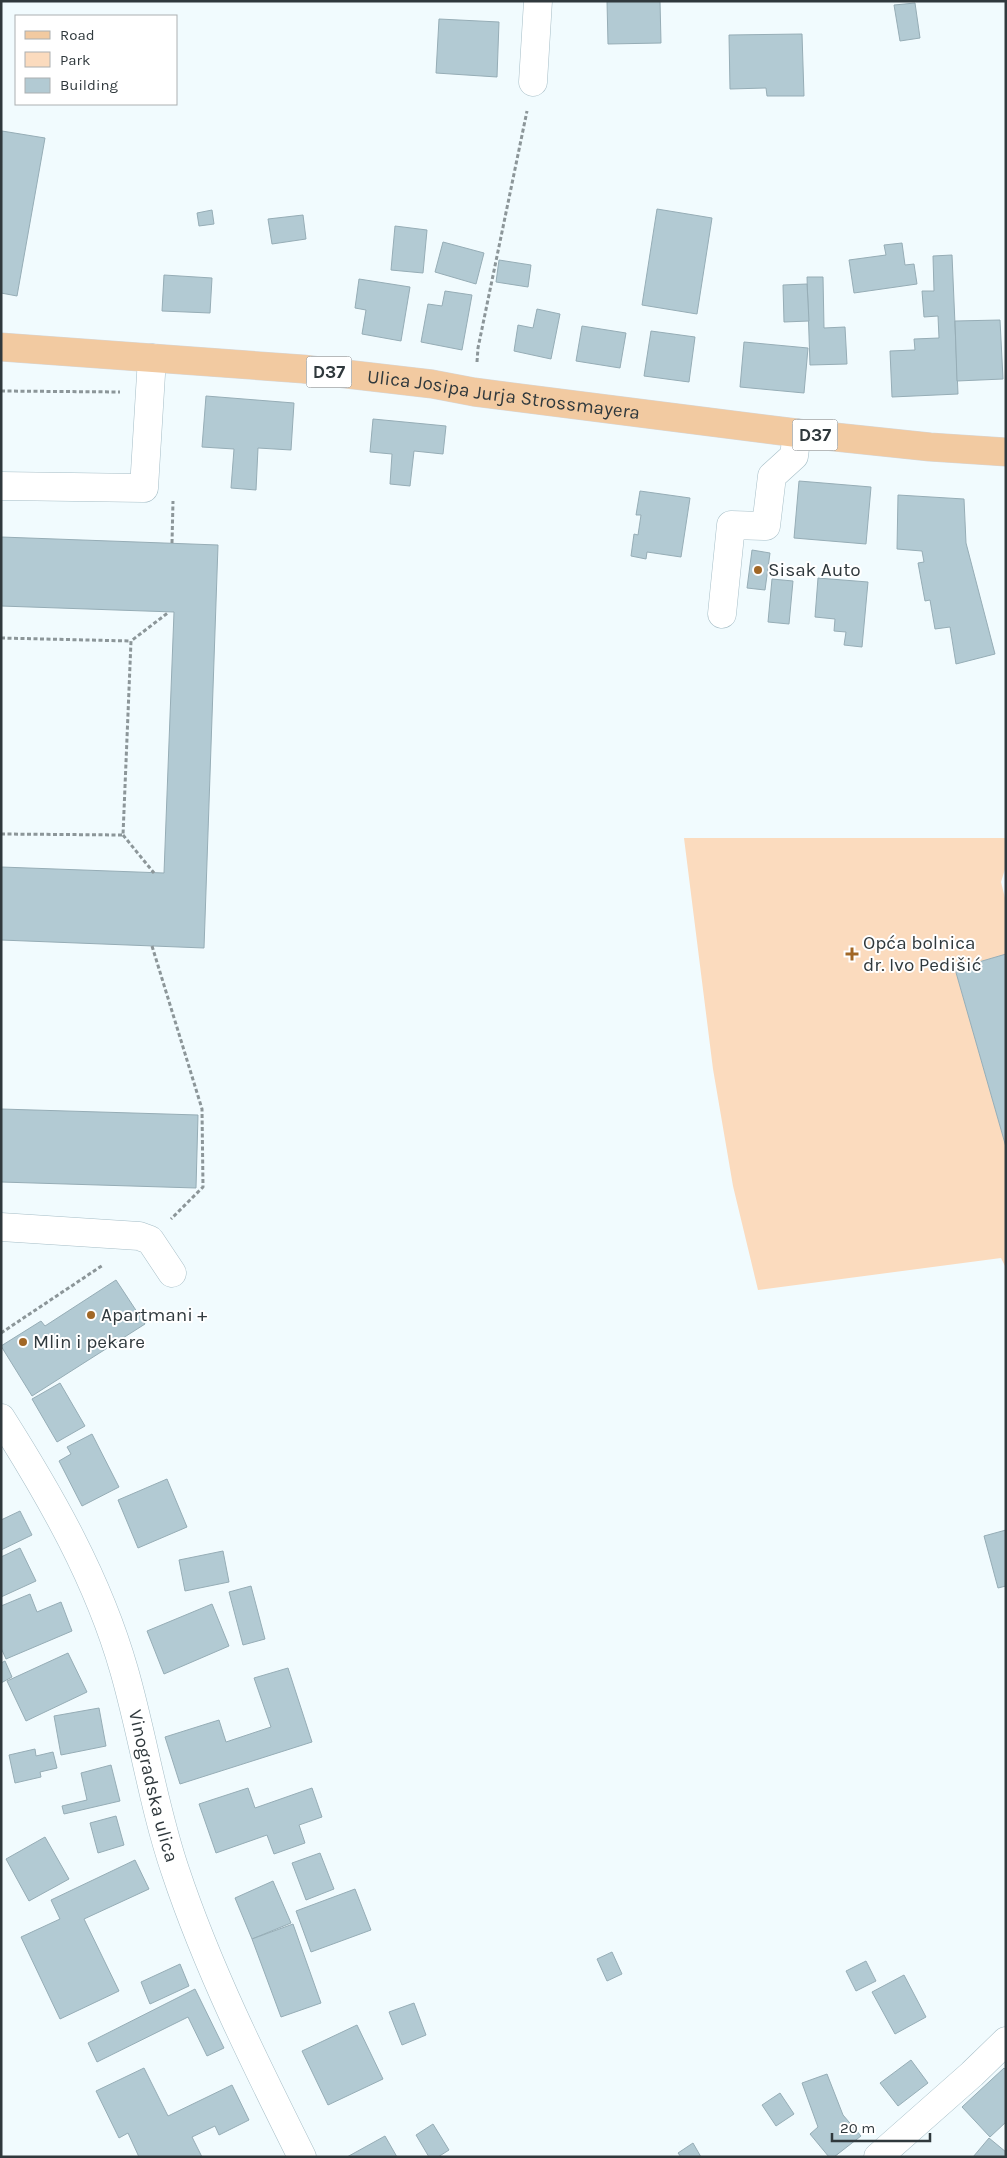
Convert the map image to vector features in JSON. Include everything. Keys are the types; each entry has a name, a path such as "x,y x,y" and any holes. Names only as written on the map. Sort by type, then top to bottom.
{"main road":[{"name":"Ulica Josipa Jurja Strossmayera","path":"1,347 303,369 432,384 474,392 798,433 930,447 1006,452"}],"street":[{"path":"533,82 538,1"},
{"path":"1,486 144,488 152,358"},
{"path":"722,614 731,525 766,526 772,476 794,456 798,433"},
{"path":"1,1227 139,1236 150,1240 172,1273"},
{"name":"Vinogradska ulica","path":"1,1418 55,1508 86,1569 124,1670 162,1829 175,1871 207,1955 257,2067 302,2157"},
{"path":"878,2157 972,2074 1006,2040"}],"path":[{"path":"474,392 478,348 533,82"},
{"path":"1,391 151,392"},
{"path":"1,638 131,641 169,612"},
{"path":"131,641 123,835 154,872"},
{"path":"1,834 123,835"},
{"path":"1,1333 111,1260 150,1240 203,1187 202,1108 152,946"}],"green space":[{"name":"Opća bolnica dr. Ivo Pedišić","path":"684,838 1006,838 1006,866 1001,882 1006,902 1006,954 955,969 1006,1147 1006,1268 1001,1258 758,1290 733,1186 713,1069"}],"building":[{"path":"607,1 660,1 661,43 608,44"},
{"path":"915,3 920,38 900,41 894,5"},
{"path":"439,19 499,22 497,77 436,73"},
{"path":"802,34 804,96 767,96 766,88 730,89 729,35"},
{"path":"2,131 45,138 17,296 1,293"},
{"path":"657,209 712,218 697,314 642,305"},
{"path":"212,210 214,224 199,226 197,213"},
{"path":"303,215 306,239 272,244 268,219"},
{"path":"395,226 427,230 423,273 391,270"},
{"path":"443,242 484,253 476,284 435,272"},
{"path":"902,243 905,265 914,264 917,284 854,293 849,260 886,255 884,245"},
{"path":"952,255 958,394 892,397 890,351 915,350 914,339 939,338 938,316 924,317 922,291 934,291 933,256"},
{"path":"499,260 531,265 528,287 496,282"},
{"path":"164,275 212,278 210,313 162,311"},
{"path":"807,277 823,277 824,328 845,327 847,364 810,365"},
{"path":"359,279 410,287 401,341 362,334 366,310 355,308"},
{"path":"807,284 809,321 784,322 783,285"},
{"path":"445,291 472,295 462,350 421,342 428,304 442,306"},
{"path":"537,309 560,314 551,359 514,351 518,325 533,328"},
{"path":"1000,320 1003,379 957,381 955,321"},
{"path":"582,326 626,333 620,368 576,361"},
{"path":"651,331 695,337 689,382 644,376"},
{"path":"744,342 808,348 804,393 740,387"},
{"path":"206,396 294,403 291,450 258,448 256,490 231,488 234,449 202,447"},
{"path":"373,419 446,426 443,454 414,451 410,486 390,484 392,454 370,452"},
{"path":"799,481 871,487 866,544 794,538"},
{"path":"640,491 690,498 681,557 647,552 646,559 631,556 634,534 638,535 641,515 636,515"},
{"path":"898,495 964,499 966,543 995,654 956,664 950,627 935,629 930,600 925,601 918,563 924,562 922,551 897,549"},
{"path":"1,537 218,545 204,948 1,940 1,867 164,873 174,612 1,606"},
{"name":"Sisak Auto","path":"752,550 770,553 765,590 747,588"},
{"path":"818,578 868,582 862,647 844,645 846,632 834,631 835,619 815,617"},
{"path":"772,579 793,581 789,624 768,622"},
{"path":"1006,954 1006,1147 955,969"},
{"path":"1,1109 198,1115 196,1188 1,1182"},
{"path":"116,1280 145,1324 32,1396 1,1346 41,1321 45,1326"},
{"path":"60,1383 85,1426 57,1442 32,1399"},
{"path":"92,1434 119,1487 82,1506 59,1461 71,1454 67,1447"},
{"path":"167,1479 187,1527 138,1548 118,1500"},
{"path":"20,1511 32,1535 1,1550 1,1520"},
{"path":"1006,1530 1006,1586 998,1588 984,1536"},
{"path":"20,1548 36,1581 1,1597 1,1557"},
{"path":"223,1551 229,1582 185,1591 179,1560"},
{"path":"251,1586 265,1639 243,1645 229,1592"},
{"path":"30,1594 37,1612 61,1602 72,1631 6,1659 1,1648 1,1606"},
{"path":"212,1604 229,1646 164,1674 147,1631"},
{"path":"68,1653 87,1692 26,1721 7,1681"},
{"path":"5,1661 12,1677 1,1683 1,1663"},
{"path":"288,1668 312,1742 180,1784 165,1737 219,1720 226,1742 271,1727 254,1678"},
{"path":"99,1708 106,1746 61,1755 54,1716"},
{"path":"35,1749 36,1756 53,1752 57,1768 40,1772 41,1777 15,1783 9,1755"},
{"path":"111,1765 120,1801 64,1814 62,1806 87,1800 81,1773"},
{"path":"248,1788 255,1808 312,1788 322,1817 299,1825 305,1843 274,1854 267,1835 216,1853 199,1804"},
{"path":"116,1816 124,1845 98,1853 90,1823"},
{"path":"45,1837 69,1879 29,1901 6,1859"},
{"path":"320,1853 334,1889 306,1900 292,1863"},
{"path":"135,1860 149,1889 84,1919 119,1991 60,2019 21,1937 60,1919 51,1900"},
{"path":"273,1881 291,1923 252,1939 235,1898"},
{"path":"355,1889 371,1930 311,1952 296,1911"},
{"path":"293,1924 321,2003 281,2017 252,1939"},
{"path":"612,1952 622,1974 607,1981 597,1959"},
{"path":"866,1961 876,1981 856,1991 846,1971"},
{"path":"180,1964 189,1986 150,2004 141,1982"},
{"path":"904,1975 926,2017 895,2034 872,1992"},
{"path":"195,1989 224,2048 207,2056 188,2017 97,2062 88,2043"},
{"path":"414,2003 426,2035 402,2045 389,2012"},
{"path":"357,2025 383,2079 328,2105 302,2051"},
{"path":"911,2060 928,2083 898,2106 880,2083"},
{"path":"144,2068 168,2116 232,2085 249,2120 219,2135 215,2126 192,2137 202,2157 139,2157 128,2133 119,2138 96,2091"},
{"path":"1004,2068 1006,2070 1006,2122 990,2137 962,2107"},
{"path":"827,2074 843,2115 861,2136 834,2157 829,2157 810,2134 818,2127 802,2083"},
{"path":"780,2093 794,2114 776,2126 762,2105"},
{"path":"433,2124 449,2150 438,2157 429,2157 416,2135"},
{"path":"385,2136 397,2157 347,2157"},
{"path":"989,2138 1006,2152 1006,2157 973,2157"},
{"path":"693,2143 701,2157 681,2157 678,2153"}],"place":[{"name":"Sisak Auto","path":"758,570"},
{"name":"Opća bolnica dr. Ivo Pedišić","path":"852,954"},
{"name":"Apartmani +","path":"91,1315"},
{"name":"Mlin i pekare","path":"23,1342"}]}
